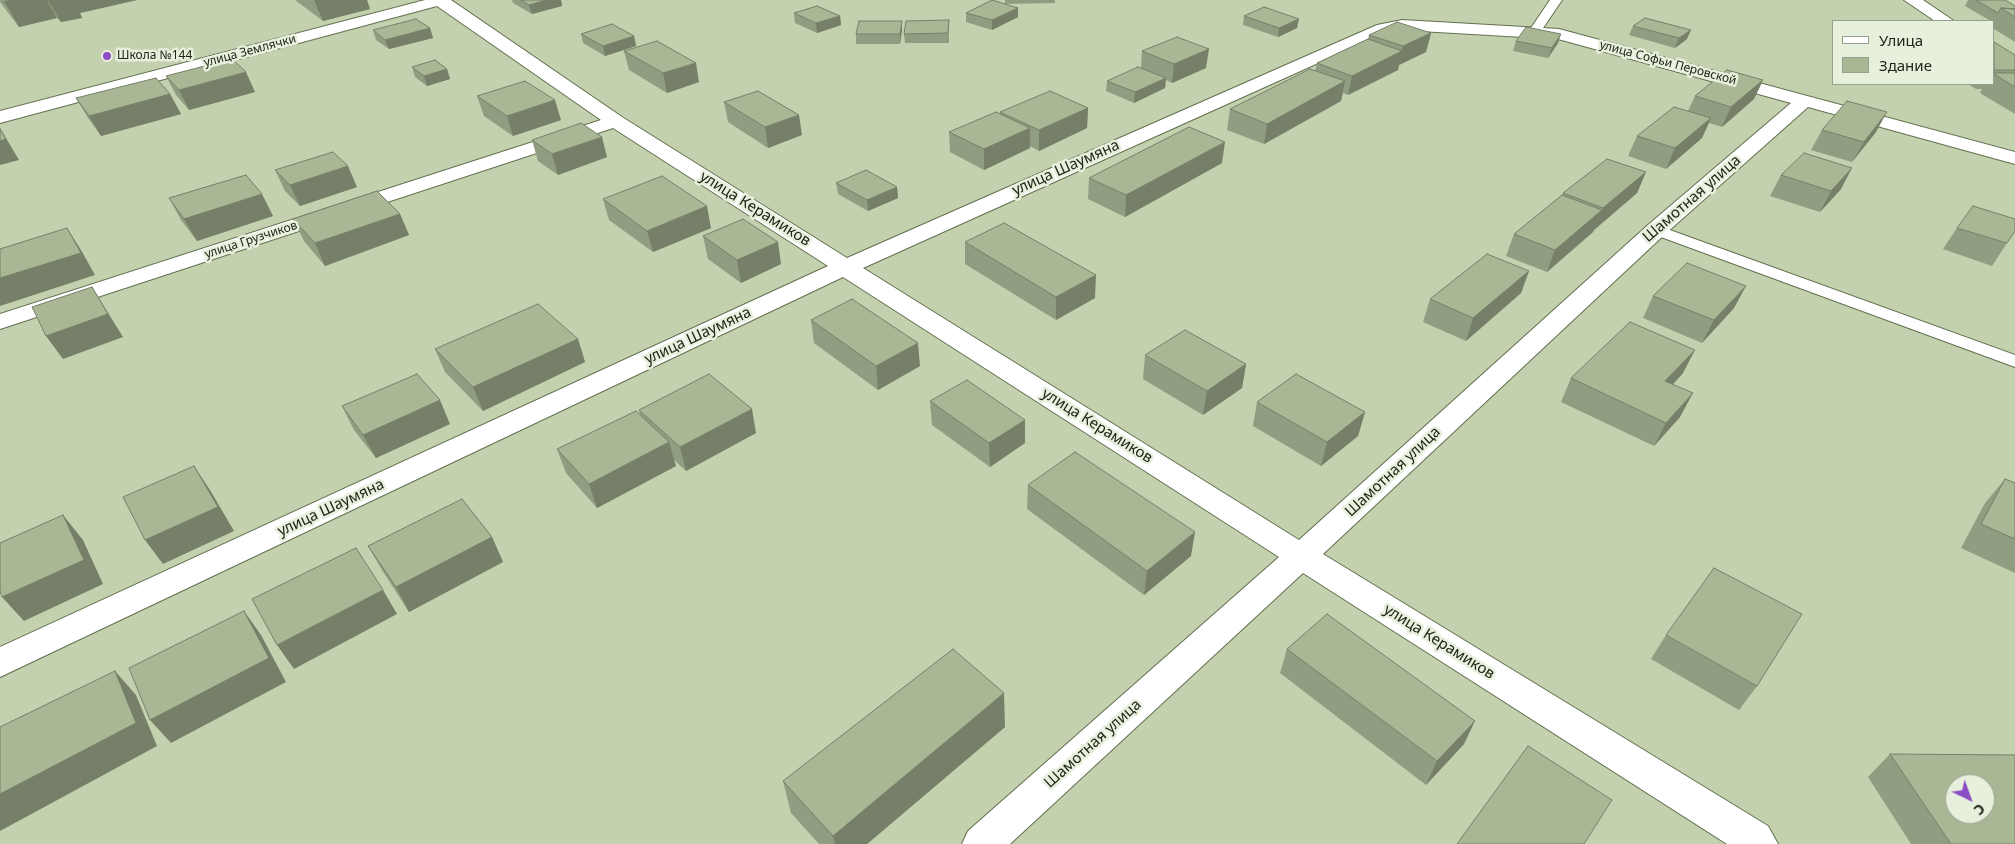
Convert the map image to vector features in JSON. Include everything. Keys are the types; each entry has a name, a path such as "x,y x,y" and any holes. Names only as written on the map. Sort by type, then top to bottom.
{"street":[{"name":"улица Землячки","path":"0,117 441,0"},
{"name":"улица Керамиков","path":"441,0 615,121 1301,556 1754,839 1758,844"},
{"path":"1912,0 1944,20"},
{"name":"улица Софьи Перовской","path":"1402,25 1535,31 1575,38 2015,158"},
{"name":"улица Шаумяна","path":"0,663 845,267 1373,31 1402,25"},
{"name":"Шамотная улица","path":"982,844 1301,556 1656,230 1805,100"},
{"name":"улица Грузчиков","path":"0,322 615,121"}],"lane":[{"path":"1535,31 1556,0"},
{"path":"1656,230 2015,361"}],"building":[{"path":"521,0 547,0 529,5"},
{"path":"992,0 1018,8 992,20 966,13"},
{"path":"1976,0 2005,0 2015,6 2015,9 2001,8 1998,13"},
{"path":"817,6 840,16 816,23 794,13"},
{"path":"1264,7 1299,19 1279,28 1244,16"},
{"path":"2001,8 2015,9 2015,17"},
{"path":"1645,18 1691,30 1679,38 1633,26"},
{"path":"416,19 430,28 385,40 373,30"},
{"path":"949,20 948,33 904,34 906,21"},
{"path":"859,21 902,21 900,34 856,34"},
{"path":"1397,22 1431,33 1403,46 1369,35"},
{"path":"612,24 634,36 603,46 581,34"},
{"path":"1526,27 1561,34 1552,48 1516,41"},
{"path":"1177,37 1209,49 1174,64 1142,51"},
{"path":"1368,39 1402,51 1352,76 1317,63"},
{"path":"657,41 696,63 663,73 624,51"},
{"path":"1995,43 2015,55 2015,70 1995,70"},
{"path":"232,59 246,72 179,90 166,76"},
{"path":"435,60 447,69 424,76 412,67"},
{"path":"1138,67 1166,78 1135,92 1107,81"},
{"path":"1310,69 1345,81 1267,124 1230,109"},
{"path":"1727,70 1763,80 1731,107 1695,96"},
{"path":"1995,73 2015,73 2015,87 1995,75"},
{"path":"156,78 170,94 89,116 76,98"},
{"path":"525,81 555,100 507,116 477,96"},
{"path":"758,91 799,115 765,127 724,102"},
{"path":"1050,91 1088,108 1039,130 1000,112"},
{"path":"1847,101 1887,112 1864,142 1822,130"},
{"path":"1674,107 1711,118 1675,148 1637,136"},
{"path":"996,112 1030,128 984,149 949,132"},
{"path":"581,123 602,137 552,154 532,140"},
{"path":"1189,127 1225,142 1126,195 1089,178"},
{"path":"0,129 6,139 0,141"},
{"path":"333,152 348,166 290,185 275,170"},
{"path":"1804,153 1852,168 1831,191 1781,175"},
{"path":"1607,159 1646,172 1603,208 1563,193"},
{"path":"866,170 897,187 867,200 836,183"},
{"path":"246,175 262,194 184,219 169,198"},
{"path":"662,176 707,206 647,231 603,199"},
{"path":"377,191 400,214 315,243 293,219"},
{"path":"1562,195 1602,210 1555,250 1514,234"},
{"path":"1973,206 2015,219 2015,231 2007,243 1957,228"},
{"path":"743,219 778,242 737,260 703,236"},
{"path":"1004,223 1096,275 1056,297 965,242"},
{"path":"67,228 81,253 0,278 0,249"},
{"path":"1487,254 1529,271 1473,318 1430,299"},
{"path":"1687,263 1746,286 1714,320 1653,296"},
{"path":"92,287 108,314 46,336 32,307"},
{"path":"852,299 918,343 876,366 811,320"},
{"path":"538,304 578,339 473,387 435,349"},
{"path":"1630,322 1695,350 1665,381 1693,393 1666,423 1571,378"},
{"path":"1185,330 1246,364 1207,391 1145,355"},
{"path":"417,374 440,400 363,435 342,406"},
{"path":"709,374 752,409 680,447 639,410"},
{"path":"1296,374 1365,412 1327,442 1257,402"},
{"path":"967,380 1025,420 989,443 930,401"},
{"path":"636,411 669,442 589,484 557,449"},
{"path":"1075,452 1195,532 1147,571 1028,485"},
{"path":"194,466 218,507 145,540 123,497"},
{"path":"2005,479 2015,483 2015,539 1981,524"},
{"path":"462,499 492,537 396,587 368,546"},
{"path":"63,515 84,560 2,597 0,591 0,543"},
{"path":"356,548 383,590 277,645 252,599"},
{"path":"1714,568 1802,614 1757,686 1666,635"},
{"path":"244,611 269,658 150,720 129,668"},
{"path":"1327,614 1475,721 1437,761 1287,649"},
{"path":"953,649 1004,693 833,836 783,781"},
{"path":"115,671 136,723 0,794 0,727"},
{"path":"1528,746 1612,800 1584,844 1457,844"},
{"path":"1890,754 2015,755 2015,844 1951,844"}],"place":[{"name":"Школа №144","path":"107,56"}]}
